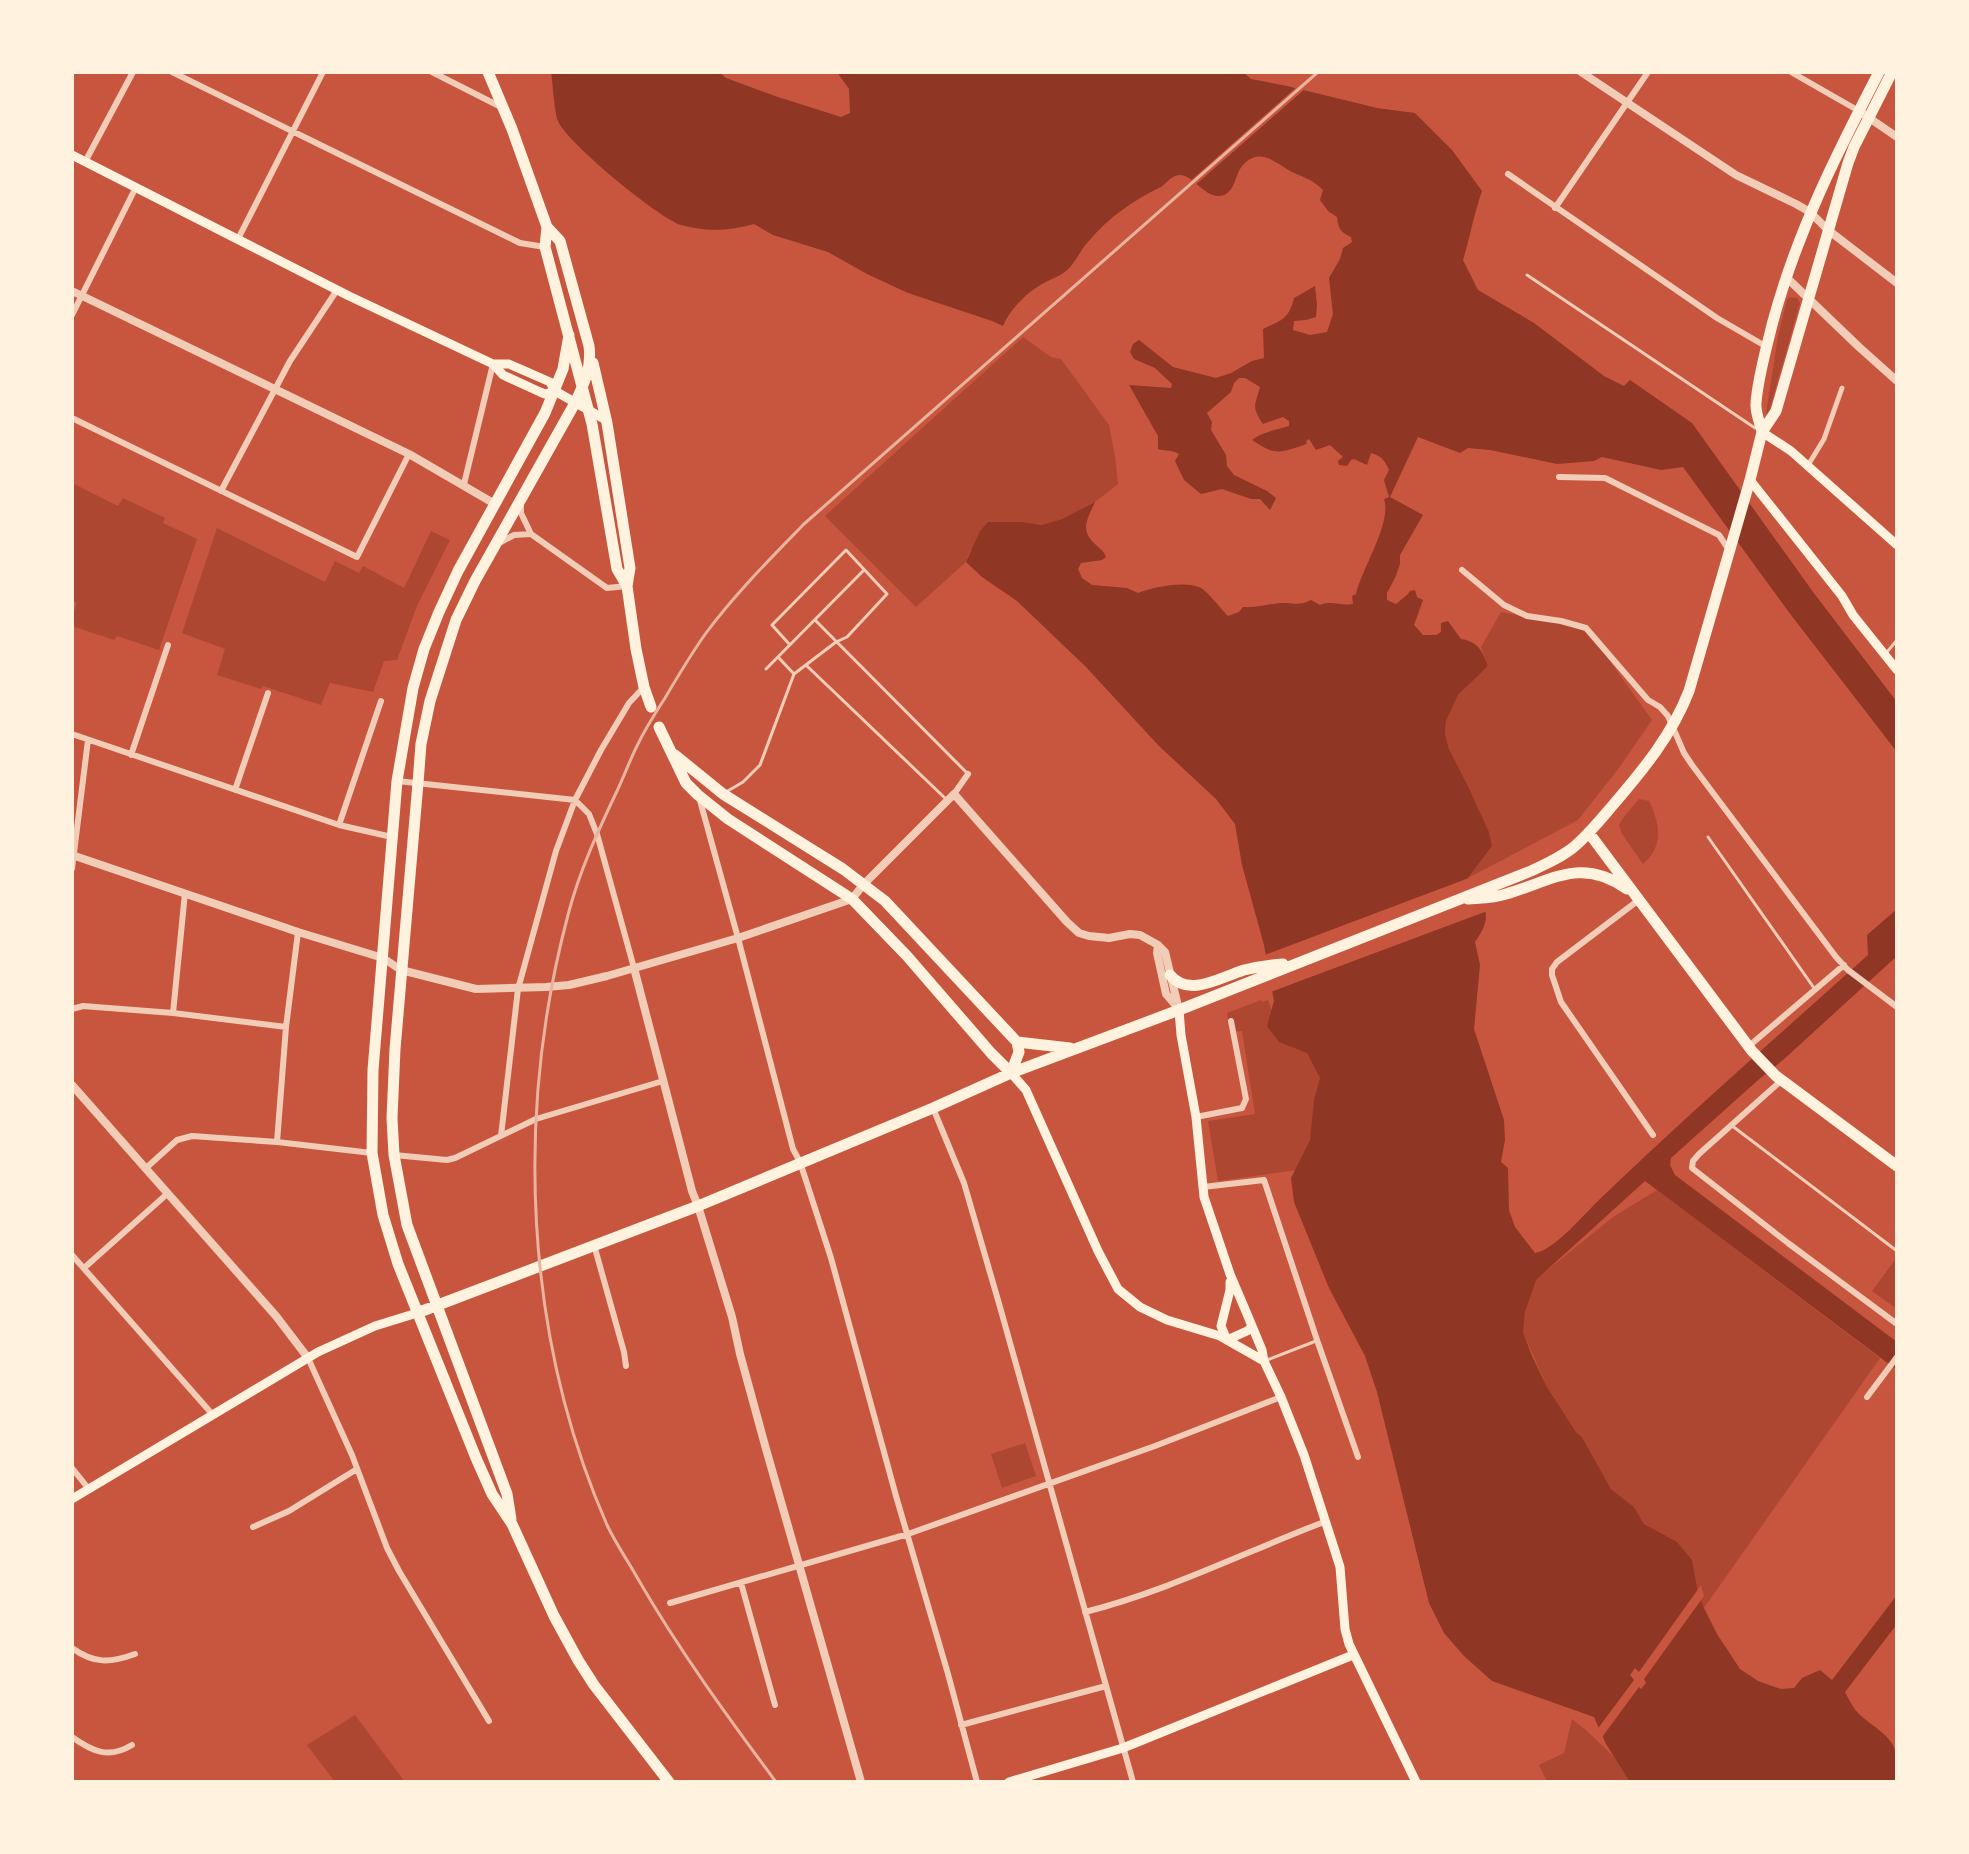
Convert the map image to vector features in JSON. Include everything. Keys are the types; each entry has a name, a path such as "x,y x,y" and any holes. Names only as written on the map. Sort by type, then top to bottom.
{"highway":[{"path":"488,72 547,227 560,241 589,346 606,420 630,568 627,586 644,687 651,707"},
{"path":"1170,975 1177,982 1191,986 1244,977 1296,962 1545,865 1589,833 1642,770 1672,729 1689,691 1762,432 1776,411 1848,163 1879,72"},
{"path":"1762,432 1756,405 1767,347 1786,277 1833,161 1892,72"},
{"path":"547,227 545,247 589,410 617,569 627,586"},
{"path":"569,335 563,369 555,391 458,571 424,649 413,688 397,781 373,1070 372,1153 383,1215 398,1264 492,1494 512,1524 571,1648 594,1685 669,1782"},
{"path":"512,1524 507,1494 407,1225 394,1155 392,1118 401,970 421,744 441,664 456,620 475,581 583,386 589,368 589,346"},
{"path":"659,727 686,783 698,795 728,819 852,899 1011,1073"},
{"path":"672,752 723,794 831,861 885,901 1010,1037 1017,1042 1075,1049"},
{"path":"1589,833 1750,1048 1779,1078 1897,1166"},
{"path":"1458,899 1491,897 1561,874 1586,872 1611,879 1640,899"},
{"path":"417,1313 698,1206 1011,1073 1179,1010 1244,977"},
{"path":"1011,1073 1019,1052 1017,1042"}],"main road":[{"path":"72,155 337,290 493,364 503,375 545,394 555,391 606,420"},
{"path":"1762,432 1791,451 1897,545"},
{"path":"1750,480 1897,670"},
{"path":"1179,1010 1196,1117 1204,1197 1230,1274 1304,1455 1340,1567 1345,1629 1353,1655 1416,1782"},
{"path":"1011,1073 1026,1090 1118,1289 1140,1307 1167,1320 1227,1340 1264,1361"},
{"path":"1227,1340 1221,1326 1230,1290 1230,1274"},
{"path":"72,1499 308,1358 375,1326 417,1313"},
{"path":"1227,1340 1252,1327"},
{"path":"1009,1782 1044,1777 1123,1748 1353,1655"}],"street":[{"path":"85,162 133,72"},
{"path":"172,72 520,243 545,247"},
{"path":"238,239 323,72"},
{"path":"432,72 504,108"},
{"path":"1581,72 1736,175 1810,212 1828,230 1897,283"},
{"path":"1555,208 1648,72"},
{"path":"1791,72 1897,137"},
{"path":"1508,174 1717,318 1767,347"},
{"path":"72,315 136,187"},
{"path":"1786,277 1897,381"},
{"path":"221,491 290,361 337,290"},
{"path":"72,291 409,454 495,504"},
{"path":"464,484 493,364"},
{"path":"1807,467 1824,439 1842,388"},
{"path":"72,418 357,557 409,454"},
{"path":"1559,477 1605,478 1719,535 1730,545"},
{"path":"520,500 521,513 531,534 607,588 627,586"},
{"path":"495,546 514,535 531,534"},
{"path":"1462,570 1504,605 1527,616 1586,628 1648,700 1668,716 1692,765 1836,957 1897,1007"},
{"path":"131,755 168,645"},
{"path":"501,1136 518,989 553,863 575,800 619,719 644,687"},
{"path":"235,790 268,693"},
{"path":"339,825 381,701"},
{"path":"72,734 339,825 393,837"},
{"path":"72,869 88,740"},
{"path":"73,855 383,958 401,970 476,989 569,985 738,938 852,899 950,797 968,774"},
{"path":"397,781 575,800 589,814 634,968 692,1191 732,1317 861,1782"},
{"path":"698,795 793,1149 831,1258 977,1782"},
{"path":"950,797 1079,933 1099,938 1140,935 1158,945 1165,952 1179,1010"},
{"path":"173,1013 185,893"},
{"path":"1640,899 1554,966 1552,975 1561,1002 1653,1135"},
{"path":"277,1142 286,1027 298,932"},
{"path":"1158,945 1166,994 1179,1010"},
{"path":"1750,1048 1814,989 1846,968"},
{"path":"72,1009 83,1006 173,1013 286,1027"},
{"path":"1196,1117 1242,1108 1246,1099 1231,1021"},
{"path":"1779,1078 1699,1154 1692,1168 1897,1324"},
{"path":"394,1155 455,1158 536,1119 663,1081"},
{"path":"72,1085 276,1316 308,1358 357,1469 387,1548 489,1721"},
{"path":"933,1108 964,1183 1133,1782"},
{"path":"144,1169 177,1140 186,1136 372,1153"},
{"path":"1203,1187 1264,1180 1358,1457"},
{"path":"84,1268 167,1194"},
{"path":"594,1245 626,1366"},
{"path":"72,1255 213,1415"},
{"path":"1867,1397 1897,1357"},
{"path":"670,1603 908,1534 1049,1485 1281,1397"},
{"path":"72,1468 88,1488 72,1492"},
{"path":"253,1527 289,1511 357,1469"},
{"path":"1085,1612 1167,1587 1324,1522"},
{"path":"741,1583 775,1705"},
{"path":"72,1648 98,1661 122,1659 135,1654"},
{"path":"961,1725 1106,1686"},
{"path":"72,1737 103,1753 120,1752 132,1745"}],"lane":[{"path":"1527,275 1762,432"},
{"path":"723,794 743,782 760,765 794,674 847,637 887,594 846,550 772,625 790,645"},
{"path":"766,669 864,570"},
{"path":"815,620 968,774"},
{"path":"1884,655 1897,640"},
{"path":"778,657 794,674"},
{"path":"807,666 950,797"},
{"path":"1708,837 1814,989"},
{"path":"1731,1125 1897,1251"},
{"path":"1264,1361 1317,1340"}],"shaded area":[{"path":"551,72 719,72 726,78 841,117 850,113 849,89 837,72 1243,72 1251,79 1377,108 1415,113 1452,150 1482,191 1463,260 1478,290 1534,323 1604,376 1624,386 1630,380 1692,423 1813,592 1897,702 1897,752 1791,615 1683,467 1661,470 1602,457 1594,461 1557,464 1490,450 1468,448 1460,453 1418,437 1390,497 1423,515 1400,555 1400,564 1387,600 1396,604 1415,590 1417,597 1423,600 1414,625 1423,635 1436,635 1441,632 1441,623 1448,621 1461,639 1479,648 1488,666 1458,695 1446,721 1445,734 1449,749 1489,832 1492,846 1468,878 1486,916 1475,942 1480,965 1474,1029 1504,1120 1505,1140 1501,1162 1508,1168 1509,1210 1515,1227 1535,1253 1560,1238 1666,1137 1868,955 1867,935 1897,909 1897,956 1671,1158 1670,1165 1675,1175 1897,1342 1897,1370 1645,1181 1536,1280 1525,1312 1523,1332 1547,1387 1582,1437 1611,1489 1634,1507 1644,1524 1677,1542 1692,1560 1704,1608 1740,1669 1758,1681 1781,1689 1794,1688 1802,1678 1820,1670 1832,1680 1897,1595 1897,1624 1845,1692 1857,1712 1892,1744 1897,1758 1897,1782 1630,1782 1606,1744 1594,1717 1492,1681 1444,1633 1429,1603 1377,1392 1365,1356 1329,1288 1294,1202 1291,1178 1310,1140 1314,1100 1320,1078 1307,1053 1279,1042 1267,1026 1274,1001 1235,824 1216,799 1159,746 1086,667 1017,601 966,562 980,531 988,522 1041,525 1062,519 1095,502 1087,522 1088,536 1106,557 1081,563 1078,569 1082,578 1092,585 1127,588 1138,593 1170,585 1195,586 1204,590 1228,616 1243,607 1279,603 1301,604 1311,600 1320,605 1353,604 1352,596 1356,594 1384,520 1384,499 1389,497 1384,480 1389,470 1383,459 1371,453 1367,465 1354,459 1347,466 1339,465 1338,461 1343,457 1330,445 1316,450 1309,439 1304,445 1282,451 1272,451 1260,445 1252,440 1289,426 1289,421 1283,417 1263,424 1255,406 1260,387 1239,378 1231,392 1207,413 1212,422 1211,430 1234,475 1276,498 1270,510 1260,499 1222,489 1201,494 1184,480 1175,461 1179,454 1158,449 1158,436 1129,385 1171,388 1172,384 1155,368 1134,359 1130,352 1139,340 1173,367 1216,378 1264,358 1263,329 1284,318 1294,298 1315,286 1316,317 1294,321 1293,330 1310,335 1327,332 1333,314 1329,278 1343,248 1352,242 1351,237 1340,229 1337,217 1320,200 1323,190 1312,181 1262,157 1243,165 1231,189 1224,195 1210,194 1187,177 1175,176 1113,217 1085,245 1066,271 1020,302 1003,326 908,293 828,252 773,235 754,224 708,230 681,225 670,219 615,179 565,131 557,117"},
{"path":"1790,297 1797,298 1800,303 1768,415 1778,336"},
{"path":"1023,337 1051,357 1061,359 1109,425 1118,484 1095,502 1062,519 1040,525 1023,522 970,551 966,562 916,607 825,516"},
{"path":"72,483 118,506 123,498 165,518 163,523 197,539 159,650 72,626 77,603 72,600"},
{"path":"217,528 325,582 335,561 359,573 363,566 404,588 431,531 450,540 417,606 397,660 384,661 373,692 330,683 321,705 217,675 225,649 182,633"},
{"path":"1501,612 1586,628 1652,720 1578,820 1468,878 1492,846 1489,832 1449,749 1446,721 1458,695 1488,666 1481,647"},
{"path":"1639,799 1649,801 1658,834 1654,850 1643,864 1619,825"},
{"path":"1268,1000 1274,1016 1322,1057 1321,1083 1314,1107 1318,1120 1304,1169 1218,1181 1208,1121 1255,1114 1242,1031 1230,1032 1227,1013"},
{"path":"1657,1190 1880,1358 1704,1608 1698,1593 1651,1528 1644,1524 1634,1507 1611,1489 1582,1437 1547,1387 1523,1332 1525,1312 1535,1280 1613,1217"},
{"path":"1897,1257 1897,1309 1872,1291"},
{"path":"1025,1443 1036,1476 1002,1488 991,1454"},
{"path":"355,1715 405,1782 335,1782 307,1745"},
{"path":"1572,1719 1640,1782 1547,1782 1539,1765 1564,1753"}],"pier":[{"path":"1299,85 1306,88 1193,187 1188,183"},
{"path":"1474,876 1472,878 1490,910 1268,993 1262,956"},
{"path":"1701,1585 1704,1596 1644,1679 1646,1683 1641,1689 1639,1687 1600,1740 1596,1731 1634,1680 1630,1675 1635,1668 1639,1672"}],"railway":[{"path":"776,1782 687,1657 607,1525 579,1452 558,1378 544,1301 536,1223 535,1145 540,1068 551,991 572,899 596,836 643,735 700,641 741,591 804,524 1318,72"}]}
